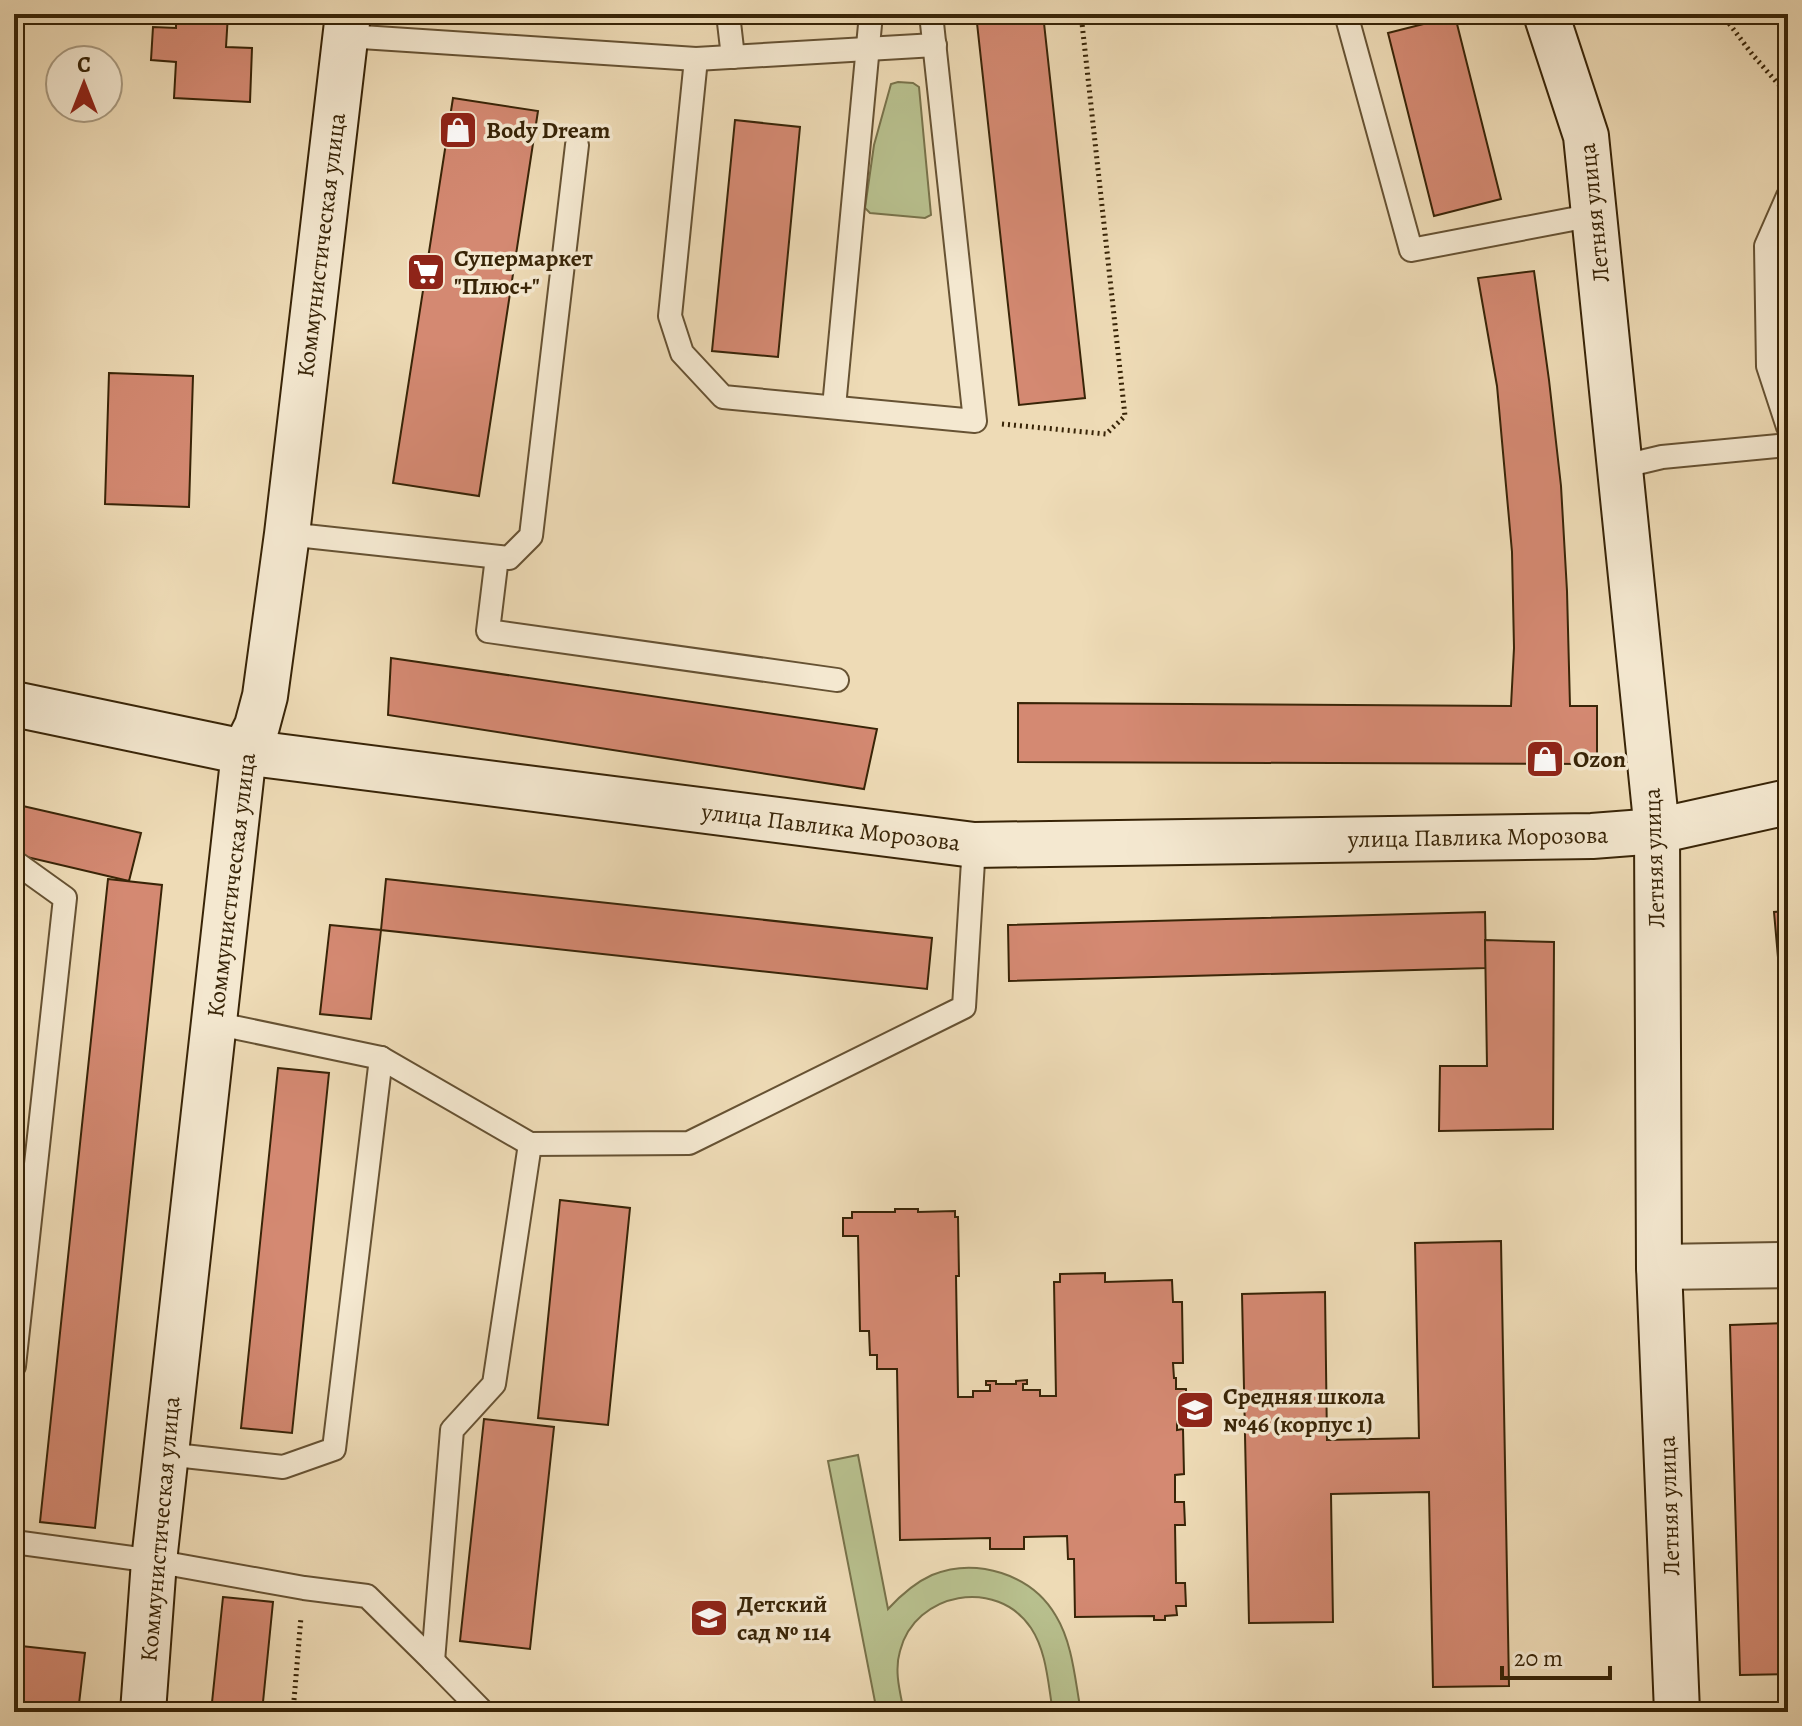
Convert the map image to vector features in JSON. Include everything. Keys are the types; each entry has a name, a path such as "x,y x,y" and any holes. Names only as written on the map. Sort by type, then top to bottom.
{"street":[{"name":"Летняя улица","path":"1546,14 1586,136 1657,831 1659,1267 1677,1712"},
{"name":"Коммунистическая улица","path":"143,1712 154,1561 244,752 257,726 265,696 347,25"},
{"name":"улица Павлика Морозова","path":"14,704 244,752 974,845 1592,836 1657,831 1788,802"},
{"path":"1659,1267 1788,1265"},
{"path":"1677,1712 1685,1712"}],"lane":[{"path":"728,14 733,57"},
{"path":"834,407 871,14"},
{"path":"696,59 670,316 682,353 723,397 975,421 931,14"},
{"path":"1347,14 1411,250 1594,215"},
{"path":"347,25 696,59 935,45"},
{"path":"287,534 509,558 531,536 577,145"},
{"path":"1788,196 1766,246 1768,366 1788,427"},
{"path":"1620,467 1662,457 1788,445"},
{"path":"497,557 488,631 837,680"},
{"path":"214,1023 381,1058 530,1144 689,1143 964,1007 974,845"},
{"path":"14,864 65,898 14,1366"},
{"path":"166,1454 283,1467 334,1449 381,1058"},
{"path":"433,1661 452,1430 494,1384 530,1144"},
{"path":"14,1542 367,1596 483,1712"}],"path":[{"path":"975,421 1106,434 1125,416 1081,14"},
{"path":"1722,14 1788,95"},
{"path":"293,1712 304,1588"}],"green space":[{"path":"913,83 919,87 931,215 925,218 870,213 865,208 874,145 891,84"},
{"path":"858,1455 888,1609 919,1582 949,1570 984,1569 1018,1580 1046,1601 1062,1627 1073,1663 1081,1712 1053,1712 1044,1658 1031,1628 1016,1612 998,1602 979,1597 958,1598 939,1604 922,1615 909,1631 898,1659 898,1682 904,1712 877,1712 828,1461"}],"building":[{"path":"176,14 228,14 226,47 252,48 250,102 174,98 176,62 151,60 153,27 176,28"},
{"path":"976,14 1043,14 1085,398 1019,405"},
{"path":"1455,16 1501,199 1434,216 1388,33"},
{"path":"453,98 538,111 479,496 393,483"},
{"path":"735,120 800,127 778,357 712,351"},
{"path":"1534,271 1561,486 1570,706 1597,706 1597,764 1018,762 1018,703 1511,706 1514,648 1512,552 1497,386 1478,278"},
{"path":"109,373 193,376 189,507 105,504"},
{"path":"391,658 877,729 864,789 388,715"},
{"path":"14,804 141,833 129,881 14,854"},
{"path":"108,879 162,885 95,1528 40,1522"},
{"path":"386,879 932,938 927,989 381,930"},
{"path":"1788,911 1788,1071 1774,912"},
{"path":"1485,912 1486,968 1009,981 1008,925"},
{"path":"330,925 381,930 371,1019 320,1014"},
{"path":"1485,940 1554,942 1553,1129 1439,1131 1440,1066 1487,1066"},
{"path":"278,1068 329,1073 292,1433 241,1428"},
{"path":"560,1200 630,1208 608,1425 538,1418"},
{"path":"895,1209 955,1211 955,1217 958,1217 958,1397 973,1397 973,1391 990,1391 986,1381 1016,1384 1016,1381 1027,1380 1023,1390 1040,1390 1040,1396 1056,1396 1054,1282 1060,1282 1060,1274 1105,1273 1105,1282 1172,1280 1173,1302 1182,1302 1183,1363 1173,1363 1174,1378 1176,1389 1186,1389 1186,1409 1177,1409 1177,1430 1183,1429 1184,1474 1175,1475 1175,1502 1184,1502 1185,1525 1175,1525 1176,1583 1185,1583 1186,1606 1176,1606 1177,1615 1165,1616 1165,1620 1154,1620 1154,1616 1075,1617 1074,1559 1068,1559 1067,1536 1024,1537 1024,1549 990,1549 990,1538 900,1540 897,1369 877,1369 877,1355 870,1355 869,1331 860,1331 858,1236 843,1236 843,1218 852,1218 852,1212 895,1212"},
{"path":"1501,1241 1509,1686 1433,1687 1429,1492 1331,1494 1333,1622 1249,1623 1242,1294 1325,1292 1327,1440 1419,1438 1415,1243"},
{"path":"1788,1323 1788,1674 1740,1675 1730,1325"},
{"path":"484,1419 554,1427 530,1649 460,1641"},
{"path":"223,1597 273,1602 262,1712 211,1712"},
{"path":"21,1646 85,1653 78,1712 14,1712"}],"place":[{"name":"Body Dream","path":"458,130"},
{"name":"Супермаркет \"Плюс+\"","path":"426,272"},
{"name":"Ozon","path":"1545,759"},
{"name":"Средняя школа №46 (корпус 1)","path":"1195,1410"},
{"name":"Детский сад № 114","path":"709,1618"}]}
